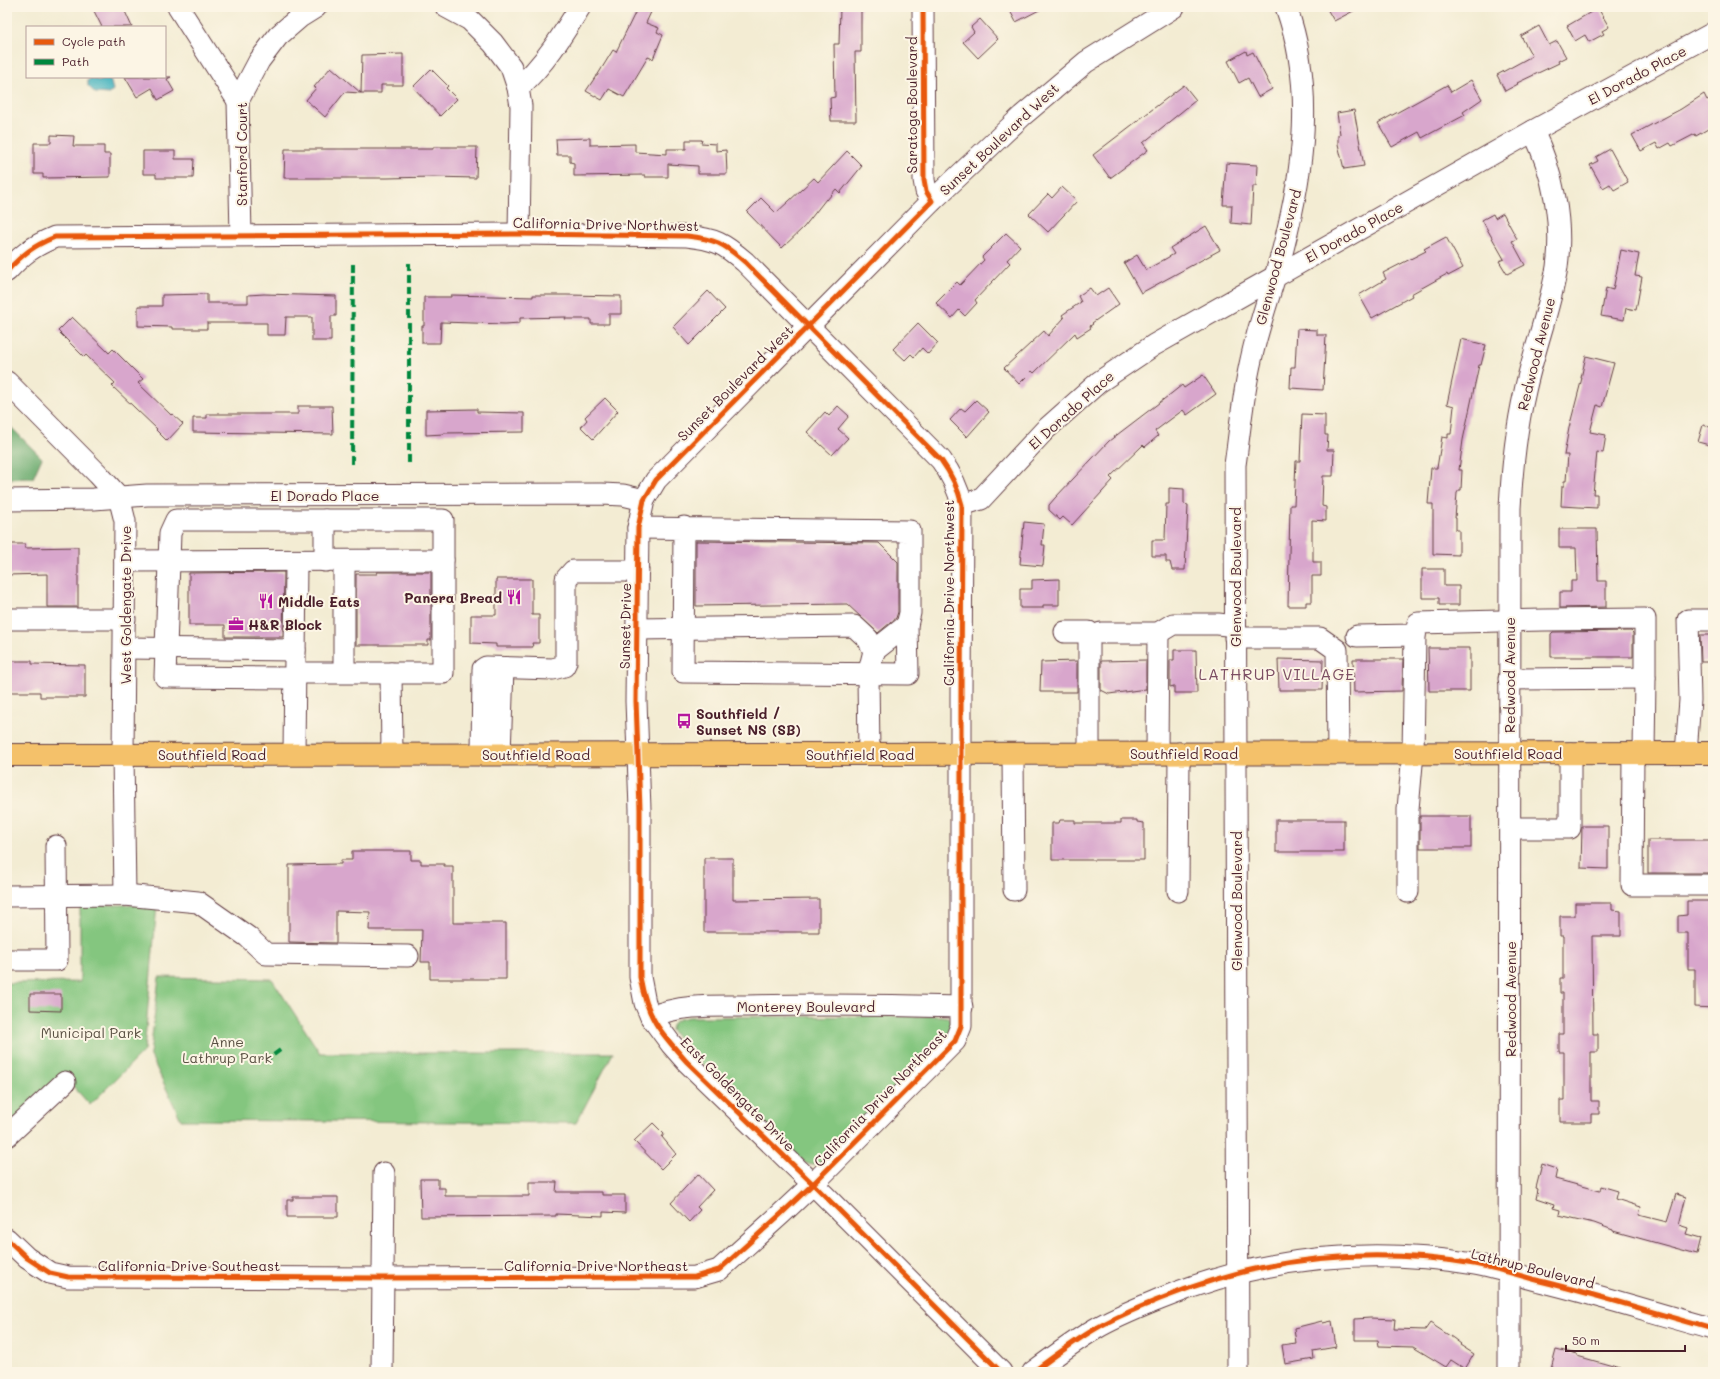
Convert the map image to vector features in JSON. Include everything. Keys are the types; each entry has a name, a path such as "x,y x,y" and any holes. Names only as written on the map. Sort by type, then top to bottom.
{"main road":[{"name":"Southfield Road","path":"7,755 639,753 1713,753"}],"street":[{"path":"178,7 238,101"},
{"name":"Stanford Court","path":"241,235 238,101 259,62 278,36 300,17 316,7"},
{"path":"446,7 470,20 493,43 511,67 518,88 521,106 519,234"},
{"path":"518,88 531,77 553,49 580,7"},
{"name":"Saratoga Boulevard","path":"923,7 924,180 926,191 932,201"},
{"name":"Sunset Boulevard West","path":"644,500 656,480 807,326 932,201 1052,89 1086,62 1174,7"},
{"name":"Glenwood Boulevard","path":"1238,1372 1235,465 1251,360 1296,197 1302,162 1304,137 1303,90 1300,62 1286,7"},
{"name":"El Dorado Place","path":"962,505 981,499 1045,430 1099,382 1154,345 1533,131 1713,33"},
{"name":"Redwood Avenue","path":"1509,1372 1510,508 1515,441 1530,369 1552,292 1558,254 1558,230 1554,191 1542,149 1533,131"},
{"name":"California Drive Northwest","path":"7,271 20,257 37,244 55,237 519,234 687,236 708,239 726,246 745,262 941,460 958,486 962,505 961,754"},
{"name":"West Goldengate Drive","path":"7,382 119,497 125,521 123,754 125,895"},
{"name":"El Dorado Place","path":"7,500 147,495 602,494 623,495 644,500"},
{"name":"Sunset Drive","path":"639,753 636,701 638,528 644,500"},
{"path":"176,520 324,520 444,520 443,673 344,672 295,675 165,677 170,533 176,520"},
{"path":"324,520 334,561 344,672"},
{"path":"638,528 684,528 910,531 910,613 907,625 908,674 868,675 683,672 684,528"},
{"path":"125,561 296,562 443,560"},
{"path":"294,754 296,562"},
{"path":"491,754 493,669 553,669 564,666 566,662 566,578 573,570 638,571"},
{"path":"7,619 125,619"},
{"path":"1408,892 1408,809 1413,753 1415,635 1418,623 1509,620 1645,619 1645,678 1638,753 1632,885 1713,885"},
{"path":"1686,753 1690,700 1688,620 1713,620"},
{"path":"1101,633 1158,633 1173,624 1218,624 1235,632 1320,638 1337,650 1338,753"},
{"path":"869,753 868,675 874,651 907,625"},
{"path":"637,629 854,626 868,638 874,651"},
{"path":"1065,632 1089,632 1089,754"},
{"path":"1157,753 1158,633"},
{"path":"1357,636 1415,635"},
{"path":"125,648 295,650"},
{"path":"391,673 392,754"},
{"path":"1509,679 1645,678"},
{"name":"East Goldengate Drive","path":"639,753 640,978 644,998 651,1017 671,1044 706,1082 813,1184 1000,1372"},
{"path":"1178,891 1179,753"},
{"path":"1510,828 1570,828 1570,753"},
{"name":"California Drive Northeast","path":"383,1278 695,1277 719,1270 813,1184 955,1041 961,1026 962,1007 961,754"},
{"path":"1014,754 1014,890"},
{"path":"7,960 57,960 56,846"},
{"path":"7,896 125,895 198,902 248,937 266,954 408,956"},
{"name":"Monterey Boulevard","path":"651,1017 662,1012 674,1010 724,1006 810,1004 962,1007"},
{"path":"7,1136 65,1082"},
{"path":"382,1372 384,1173"},
{"name":"California Drive Southeast","path":"7,1239 27,1258 50,1273 68,1277 383,1278"},
{"name":"Lathrup Boulevard","path":"1032,1372 1064,1349 1096,1329 1136,1309 1199,1285 1238,1272 1296,1261 1344,1257 1386,1255 1474,1264 1510,1272 1713,1329"}],"green space":[{"path":"7,423 42,458 33,478 7,479"},
{"name":"Municipal Park","path":"80,905 157,905 144,1051 90,1105 63,1075 7,1127 7,983 80,982"},
{"name":"Anne Lathrup Park","path":"159,977 272,979 320,1053 613,1053 576,1123 181,1120 150,1054"},
{"path":"689,1017 948,1017 952,1020 952,1031 823,1162 811,1165 805,1163 728,1092 671,1030 675,1022"}],"water":[{"path":"91,78 100,81 104,78 110,79 113,90 109,94 95,93 88,86 88,80"}],"building":[{"path":"92,7 123,7 132,26 102,26"},
{"path":"638,7 642,7 651,12 646,23 659,28 657,32 663,35 653,59 648,57 624,97 609,89 602,100 586,91 613,50 616,52"},
{"path":"840,7 861,7 861,52 855,52 856,121 831,121 830,98 835,97 834,44 839,44"},
{"path":"1008,7 1045,7 1016,22"},
{"path":"1326,7 1361,7 1334,21"},
{"path":"1598,8 1609,27 1602,31 1604,34 1589,42 1585,35 1575,41 1567,26"},
{"path":"980,19 998,39 978,58 963,42 974,32 971,27"},
{"path":"1539,26 1549,45 1557,41 1566,57 1558,61 1559,63 1517,83 1518,84 1505,91 1497,75 1532,56 1521,36"},
{"path":"1246,51 1247,55 1253,52 1272,89 1258,97 1248,78 1239,83 1228,61"},
{"path":"403,54 403,85 381,85 381,93 361,93 362,55"},
{"path":"331,67 361,93 345,92 325,117 306,100 316,88 314,87"},
{"path":"431,69 448,86 446,88 457,99 440,116 413,87"},
{"path":"171,77 167,79 174,91 158,100 152,88 137,97 126,78"},
{"path":"1471,80 1482,99 1463,112 1465,115 1422,138 1419,132 1392,147 1378,123 1447,85 1451,92"},
{"path":"1184,85 1196,100 1143,143 1148,150 1110,178 1093,155"},
{"path":"1704,94 1707,100 1713,97 1713,126 1696,136 1695,134 1672,146 1670,143 1659,149 1656,143 1641,151 1632,135 1681,109"},
{"path":"1354,110 1364,166 1344,169 1338,144 1338,135 1340,134 1337,113"},
{"path":"51,135 74,136 73,146 104,146 104,154 110,154 110,177 43,178 43,174 34,174 34,143 51,143"},
{"path":"590,138 590,145 635,144 635,152 667,154 667,149 686,149 686,140 702,140 701,143 716,144 716,151 726,150 727,174 698,174 698,166 668,164 668,177 645,177 645,175 574,176 574,163 570,162 570,155 557,155 556,139"},
{"path":"433,147 477,147 476,178 284,178 285,149 433,149"},
{"path":"1610,149 1628,182 1614,190 1610,184 1603,188 1590,165 1598,161 1596,157"},
{"path":"143,151 175,151 175,159 194,159 193,178 156,178 156,174 143,174"},
{"path":"847,151 862,166 840,193 836,189 827,200 826,199 804,227 782,248 747,212 761,198 776,213 814,178 818,182"},
{"path":"1226,163 1257,165 1256,186 1253,186 1251,225 1231,223 1232,205 1223,205"},
{"path":"1062,187 1077,201 1048,232 1029,214 1048,194 1052,198"},
{"path":"1503,213 1517,239 1512,241 1525,265 1507,274 1499,261 1504,259 1482,220 1493,214 1495,218"},
{"path":"1206,226 1220,250 1141,293 1124,263 1137,255 1146,270 1174,254 1170,248"},
{"path":"1006,233 1020,246 1007,260 1010,263 975,300 977,303 965,316 959,310 952,318 936,303 957,282 960,285 984,260 982,257"},
{"path":"1446,237 1463,268 1448,276 1447,274 1411,294 1412,296 1372,318 1359,295 1386,279 1383,273 1426,251 1424,249"},
{"path":"1621,250 1639,254 1635,276 1642,277 1636,310 1626,308 1624,320 1601,316 1606,288 1613,290"},
{"path":"1090,288 1096,296 1108,288 1119,304 1092,323 1093,324 1090,326 1091,328 1077,337 1075,333 1034,373 1032,371 1019,384 1004,368 1044,331 1048,336 1064,318 1062,315 1081,302 1078,296"},
{"path":"708,291 725,309 689,345 673,327"},
{"path":"207,294 207,303 248,303 248,295 264,294 336,296 336,316 331,316 331,341 312,341 312,317 286,317 285,335 267,335 267,323 207,323 207,329 172,329 172,327 138,326 138,306 162,306 162,295"},
{"path":"451,295 533,297 533,295 621,296 621,314 609,314 609,324 591,324 591,319 565,319 566,317 520,318 520,323 505,324 441,322 440,343 422,343 422,326 424,326 424,297 451,297"},
{"path":"72,317 109,353 113,349 143,379 138,383 171,415 172,414 183,424 167,441 156,430 157,429 112,386 115,383 86,355 84,357 58,331"},
{"path":"918,323 938,343 928,354 922,348 914,357 911,354 905,360 893,349"},
{"path":"1297,329 1317,330 1317,335 1326,335 1323,390 1290,388 1291,367 1295,367"},
{"path":"1461,339 1486,345 1481,365 1479,365 1463,440 1459,470 1462,470 1461,490 1457,493 1455,518 1456,530 1459,530 1459,555 1433,554 1433,504 1428,504 1431,468 1437,468 1442,437 1448,438 1448,434 1451,434 1454,406 1447,404"},
{"path":"1586,356 1614,363 1602,407 1597,405 1590,432 1606,435 1603,453 1597,452 1593,494 1597,494 1597,508 1561,506 1562,486 1564,486 1564,481 1566,481 1568,455 1564,455"},
{"path":"1203,375 1216,394 1187,415 1183,410 1155,431 1158,436 1145,447 1143,445 1110,477 1113,480 1072,525 1063,517 1060,520 1049,510 1049,505 1055,498 1109,441 1182,385 1184,388"},
{"path":"605,398 618,411 593,439 581,427 587,420 585,417"},
{"path":"976,400 989,412 967,437 950,420 961,408 965,411"},
{"path":"298,406 332,406 333,434 193,432 193,418 207,418 207,414 298,414"},
{"path":"838,406 849,416 838,429 848,438 832,455 807,432 825,412 829,416"},
{"path":"477,409 477,412 524,413 524,432 444,433 426,435 426,410"},
{"path":"1302,414 1325,415 1325,435 1328,435 1327,450 1334,450 1333,476 1323,476 1322,506 1326,507 1326,521 1312,520 1313,562 1321,562 1321,576 1312,576 1312,602 1306,602 1306,606 1288,606 1290,505 1294,505 1296,461 1300,461"},
{"path":"1703,425 1713,428 1713,446 1698,442"},
{"path":"1169,488 1184,489 1184,504 1188,505 1185,570 1172,570 1170,562 1166,562 1166,556 1152,556 1152,540 1165,540 1166,504 1169,504"},
{"path":"1024,522 1044,524 1042,545 1045,545 1043,566 1020,564"},
{"path":"1559,529 1597,529 1598,581 1606,581 1606,607 1560,608 1560,592 1571,592 1571,581 1577,581 1576,548 1559,548"},
{"path":"696,541 879,543 898,562 898,612 896,618 878,633 847,604 696,606"},
{"path":"7,544 25,544 25,548 78,547 78,607 47,607 47,574 7,575"},
{"path":"1422,569 1444,569 1444,586 1459,586 1459,605 1439,605 1439,598 1422,598"},
{"path":"284,572 283,637 225,637 225,625 189,625 189,573"},
{"path":"377,572 431,572 431,640 428,640 428,645 356,645 356,574 377,574"},
{"name":"Panera Bread","path":"496,579 532,579 532,615 539,615 539,643 532,643 533,647 496,647 496,644 471,643 471,615 496,615"},
{"path":"1059,579 1059,605 1043,605 1043,608 1020,608 1020,589 1032,589 1032,580"},
{"path":"1631,631 1633,633 1633,657 1551,657 1551,634 1553,632"},
{"path":"1700,635 1713,635 1713,662 1701,662"},
{"path":"1428,648 1470,648 1470,691 1429,691"},
{"path":"1174,650 1196,650 1197,693 1174,693 1174,686 1170,687 1170,660 1174,660"},
{"path":"1278,659 1323,660 1322,690 1279,690"},
{"path":"1353,659 1403,659 1402,691 1354,692"},
{"path":"1146,660 1146,689 1109,694 1101,690 1101,661"},
{"path":"7,661 32,661 32,664 85,665 85,697 40,697 40,692 7,692"},
{"path":"1077,661 1077,692 1040,692 1041,662"},
{"path":"1420,816 1471,816 1471,848 1420,848"},
{"path":"1060,820 1075,820 1075,823 1121,823 1121,820 1137,820 1137,822 1144,823 1144,860 1052,860 1052,823 1059,823"},
{"path":"1276,820 1344,820 1344,852 1276,852"},
{"path":"1582,826 1608,826 1608,869 1581,868"},
{"path":"1648,840 1713,840 1713,873 1648,873"},
{"path":"352,851 411,851 411,860 421,860 421,864 444,864 444,866 453,866 453,923 506,923 506,979 430,979 430,962 421,962 422,930 369,930 370,912 336,911 336,943 289,942 289,865 341,864 341,860 352,860"},
{"path":"704,858 733,858 733,900 819,899 819,932 704,932"},
{"path":"1687,901 1713,901 1713,1008 1695,1007 1695,969 1688,969 1688,933 1678,933 1678,916 1687,915"},
{"path":"1575,903 1612,903 1612,910 1621,911 1621,936 1592,936 1593,1034 1598,1034 1598,1052 1591,1052 1591,1101 1599,1101 1599,1114 1591,1114 1591,1122 1560,1122 1560,1100 1564,1100 1564,1052 1559,1052 1559,1034 1563,1034 1563,993 1560,993 1560,978 1563,978 1563,936 1560,936 1560,916 1575,916"},
{"path":"30,994 61,994 61,1011 30,1010"},
{"path":"653,1123 664,1134 662,1137 676,1154 661,1169 634,1141"},
{"path":"1542,1164 1557,1169 1555,1179 1600,1191 1601,1186 1618,1191 1616,1199 1641,1207 1639,1215 1667,1222 1676,1194 1686,1197 1679,1225 1688,1228 1686,1234 1701,1238 1697,1254 1613,1231 1594,1223 1559,1215 1560,1210 1553,1208 1554,1205 1536,1199 1538,1189 1536,1188"},
{"path":"698,1174 713,1190 697,1207 700,1210 689,1222 671,1203"},
{"path":"420,1179 438,1179 438,1188 445,1188 445,1196 529,1196 529,1182 557,1182 556,1192 602,1192 602,1195 625,1195 625,1213 603,1212 603,1216 556,1214 556,1216 421,1217"},
{"path":"293,1197 338,1197 338,1217 287,1217 287,1200 293,1200"},
{"path":"1355,1319 1395,1319 1394,1329 1425,1330 1430,1323 1474,1354 1465,1369 1451,1360 1446,1367 1413,1347 1379,1346 1378,1340 1355,1340"},
{"path":"1322,1321 1323,1323 1332,1321 1336,1347 1313,1351 1314,1359 1285,1364 1282,1345 1296,1343 1294,1328"},
{"path":"1556,1349 1620,1368 1619,1372 1550,1372"}],"marked path":[{"path":"352,464 353,263"},
{"path":"409,263 409,463"},
{"path":"264,1062 283,1048"}],"cycle path":[{"path":"923,7 924,180 926,191 932,201 656,480 644,500 638,528 636,701 640,809 640,977 646,1003 656,1024 669,1042 687,1062 813,1184 1001,1372"},
{"path":"7,271 29,251 55,237 519,234 687,236 705,239 718,243 731,250 745,262 941,460 954,482 962,505 961,1026 955,1041 813,1184 719,1270 695,1277 68,1277 50,1273 27,1258 7,1239"},
{"path":"1033,1372 1071,1344 1103,1325 1143,1306 1198,1285 1237,1273 1275,1265 1314,1259 1354,1256 1393,1256 1474,1264 1583,1292 1713,1329"}],"place":[{"name":"Panera Bread","path":"514,597"},
{"name":"Middle Eats","path":"266,601"},
{"name":"H&R Block","path":"236,624"},
{"name":"Southfield / Sunset NS (SB)","path":"684,721"}],"district":[{"name":"LATHRUP VILLAGE","path":"1277,673"}]}
